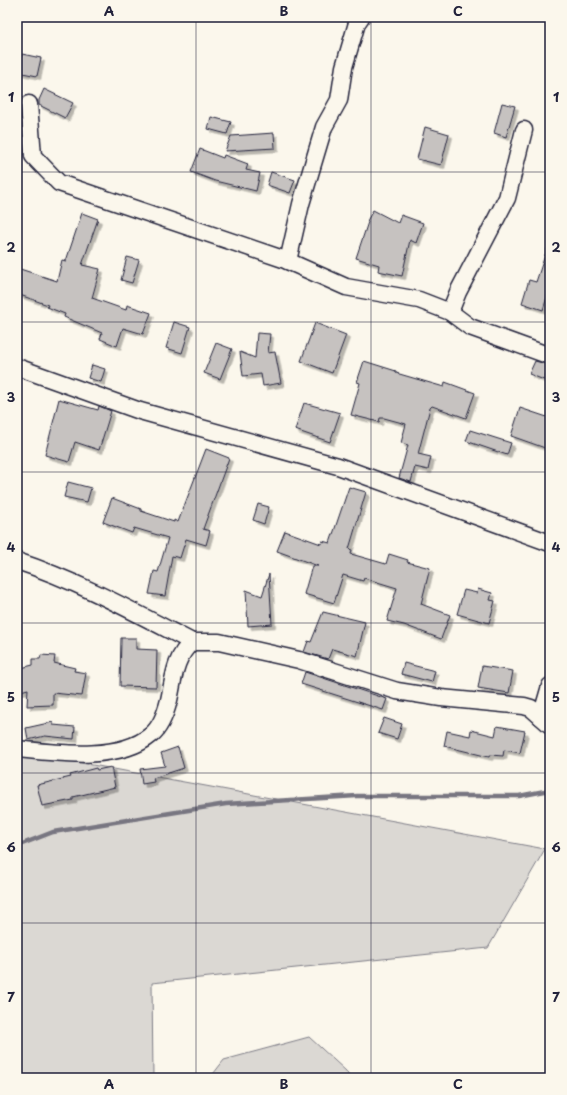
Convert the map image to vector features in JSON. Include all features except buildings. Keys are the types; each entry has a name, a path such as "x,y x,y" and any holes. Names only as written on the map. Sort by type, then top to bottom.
{"street":[{"path":"288,260 300,204 324,127 339,100 344,67 357,23 361,17"},
{"path":"29,104 33,156 59,182 288,260 346,287 419,300 450,312 470,328 550,356"},
{"path":"450,312 458,292 507,198 524,130"},
{"path":"17,367 140,411 338,466 550,543"},
{"path":"17,562 41,569 192,642 219,642 300,660 397,691 448,699 524,706 531,708 546,721"},
{"path":"17,749 49,754 109,752 134,746 152,735 160,725 168,703 178,658 192,642"},
{"path":"546,721 550,686"}],"shaded area":[{"path":"17,751 545,849 488,948 152,983 153,1078 17,1078"},
{"path":"309,1037 346,1071 350,1078 210,1078 224,1060"}],"waterway":[{"path":"17,846 53,832 226,804 357,796 519,796 550,790"}]}
